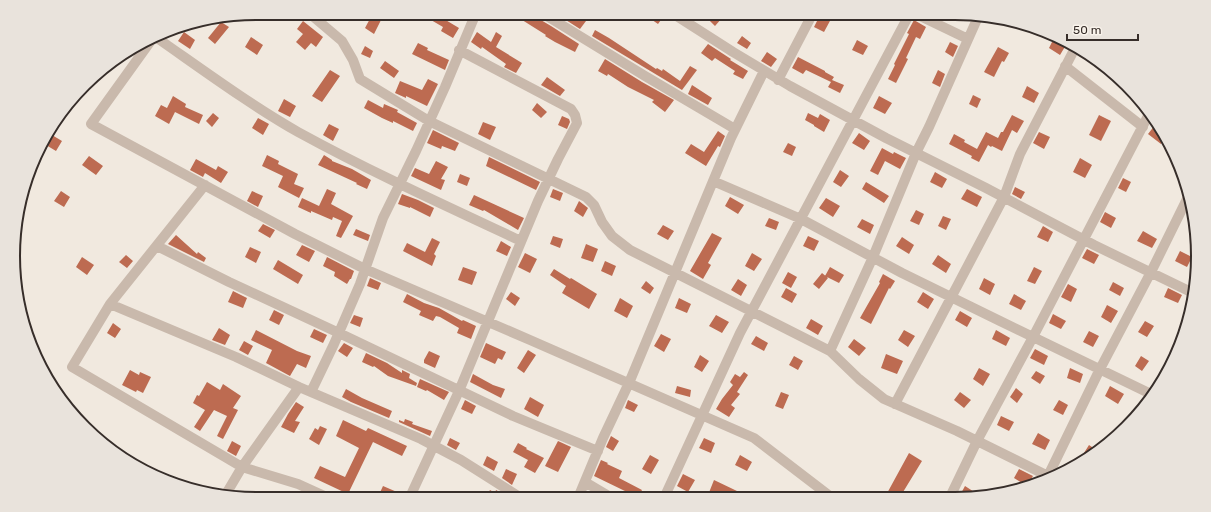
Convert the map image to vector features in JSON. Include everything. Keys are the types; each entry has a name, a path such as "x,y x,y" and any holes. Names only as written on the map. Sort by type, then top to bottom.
{"street":[{"path":"317,20 342,41 360,79 429,121 586,197 594,205 602,222 612,236 630,250 830,351 859,379 884,399 977,441 1044,474"},
{"path":"311,392 360,284 383,218 429,121 473,20"},
{"path":"553,20 735,129"},
{"path":"683,20 778,80 916,153 1188,291"},
{"path":"778,80 809,20"},
{"path":"667,492 740,333 906,20"},
{"path":"929,20 968,39"},
{"path":"830,351 873,257 916,153 976,21"},
{"path":"160,40 241,97 298,131 399,184 521,241"},
{"path":"146,47 91,124 295,234 365,269 754,438 824,492"},
{"path":"412,492 459,391 521,241 549,178 577,123 576,115 571,109 459,50"},
{"path":"894,404 1004,197 1020,154 1073,52"},
{"path":"1065,66 1143,127"},
{"path":"581,492 629,383 674,272 735,129 764,71"},
{"path":"952,492 977,441 1147,119"},
{"path":"713,181 801,219 951,297 1148,392"},
{"path":"205,185 110,304 72,367 242,468 298,484 316,492"},
{"path":"1053,471 1100,369 1184,202"},
{"path":"157,246 229,282 459,391 598,452"},
{"path":"110,304 236,357 299,387 421,439 461,460 512,492"},
{"path":"228,490 242,468 299,387"},
{"path":"585,482 602,492"}],"building":[{"path":"369,20 381,20 374,34 365,28"},
{"path":"431,20 446,20 459,28 453,38 441,31 443,27"},
{"path":"522,20 541,20 579,44 575,52 555,42 545,36 546,35"},
{"path":"566,20 585,20 586,21 580,29"},
{"path":"652,20 661,20 658,24"},
{"path":"709,20 720,20 715,26"},
{"path":"818,20 830,20 824,32 814,27"},
{"path":"914,20 926,27 920,39 916,37 906,58 908,59 896,83 888,79"},
{"path":"303,21 323,37 316,47 311,43 305,50 296,42 303,34 297,29"},
{"path":"220,23 229,27 215,44 208,38"},
{"path":"595,30 656,69 657,68 662,71 663,69 680,81 690,66 697,70 682,90 592,36"},
{"path":"184,32 195,40 190,49 178,41"},
{"path":"477,32 491,42 496,32 502,36 496,47 522,63 516,73 504,67 506,64 482,47 481,49 471,42"},
{"path":"742,36 751,43 747,49 737,43"},
{"path":"251,37 263,45 257,55 245,47"},
{"path":"857,40 868,46 863,55 852,50"},
{"path":"1052,41 1065,47 1060,55 1049,48"},
{"path":"950,42 958,46 953,57 945,52"},
{"path":"418,43 428,48 427,50 449,60 445,70 412,54"},
{"path":"708,44 748,71 743,79 733,74 735,71 715,58 712,61 701,53"},
{"path":"365,46 373,51 370,58 361,54"},
{"path":"998,47 1009,53 1004,62 1002,61 994,77 984,72"},
{"path":"767,52 777,59 771,67 761,61"},
{"path":"798,57 825,71 834,77 832,80 844,85 840,93 828,87 831,82 806,70 803,74 792,68"},
{"path":"605,59 674,100 665,112 652,102 654,100 628,87 608,74 607,76 598,71"},
{"path":"385,61 399,71 394,78 380,68"},
{"path":"330,70 340,76 322,102 312,96"},
{"path":"938,70 945,74 940,87 932,83"},
{"path":"547,77 565,90 560,96 541,85"},
{"path":"428,79 438,84 427,106 406,96 406,98 395,93 400,81 422,90"},
{"path":"692,85 712,98 708,105 688,94"},
{"path":"1027,86 1039,93 1034,103 1022,97"},
{"path":"973,95 981,99 977,108 969,104"},
{"path":"173,96 186,104 185,107 203,115 199,124 175,112 169,124 155,116 161,105 167,108"},
{"path":"879,96 892,103 885,114 873,108"},
{"path":"284,99 296,106 290,117 278,111"},
{"path":"368,100 383,108 384,104 398,110 397,112 417,123 413,131 393,121 393,123 382,118 364,108"},
{"path":"537,103 547,112 541,118 532,110"},
{"path":"213,113 219,118 212,127 206,121"},
{"path":"808,113 818,118 820,114 830,120 824,132 805,120"},
{"path":"1012,115 1024,121 1017,133 1012,130 1002,151 988,145 979,162 971,158 972,156 949,144 954,134 965,140 964,142 977,149 986,132 998,138"},
{"path":"1099,115 1111,121 1101,141 1089,135"},
{"path":"562,116 569,119 570,122 567,129 558,125"},
{"path":"258,118 269,124 263,135 252,128"},
{"path":"483,122 496,127 490,140 478,134"},
{"path":"329,124 339,129 333,141 323,135"},
{"path":"1153,128 1162,143 1161,144 1148,134"},
{"path":"433,130 459,143 455,151 442,146 441,149 427,143"},
{"path":"718,131 725,136 720,147 718,146 706,166 685,153 691,144 704,152"},
{"path":"1039,132 1050,137 1044,149 1033,143"},
{"path":"859,133 870,141 864,150 852,143"},
{"path":"53,136 62,141 56,151 47,146"},
{"path":"788,143 796,147 792,156 783,152"},
{"path":"882,148 893,154 894,152 906,158 900,169 885,161 878,175 870,171"},
{"path":"267,155 279,161 278,164 298,174 294,184 304,188 299,198 278,187 283,176 262,166"},
{"path":"324,155 332,161 352,169 371,180 367,189 318,165"},
{"path":"89,156 103,166 96,175 82,165"},
{"path":"489,157 540,182 536,190 486,166"},
{"path":"1080,158 1092,165 1085,178 1073,172"},
{"path":"196,159 216,170 218,166 228,172 221,183 205,173 203,177 190,170"},
{"path":"436,161 448,167 441,179 445,180 441,190 411,176 415,168 429,174"},
{"path":"840,170 849,176 841,187 833,182"},
{"path":"935,172 947,179 942,188 930,182"},
{"path":"460,174 470,178 467,186 457,182"},
{"path":"1123,178 1131,182 1126,192 1118,188"},
{"path":"866,182 889,196 884,203 862,189"},
{"path":"1015,187 1025,192 1021,199 1012,194"},
{"path":"327,189 336,193 331,204 353,216 341,238 336,236 342,221 333,217 332,220 298,207 302,198 319,206"},
{"path":"553,189 563,193 560,201 550,197"},
{"path":"967,189 982,197 977,207 961,199"},
{"path":"61,191 70,197 64,207 54,201"},
{"path":"252,191 263,196 258,207 247,201"},
{"path":"402,194 434,208 430,217 410,207 398,204"},
{"path":"474,195 524,218 518,230 484,210 483,211 469,205"},
{"path":"730,197 744,205 738,214 725,206"},
{"path":"826,198 840,206 833,217 819,208"},
{"path":"579,201 588,208 583,217 574,211"},
{"path":"916,210 924,214 919,225 910,221"},
{"path":"1105,212 1116,218 1111,228 1100,222"},
{"path":"943,216 951,219 946,230 938,226"},
{"path":"769,218 779,222 776,230 765,226"},
{"path":"862,219 874,225 870,234 857,227"},
{"path":"263,224 275,230 270,238 258,231"},
{"path":"663,225 674,231 668,240 657,234"},
{"path":"1043,226 1053,232 1048,242 1037,237"},
{"path":"356,229 370,235 368,241 353,235"},
{"path":"1143,231 1157,239 1152,248 1137,241"},
{"path":"712,233 722,238 708,263 711,265 703,279 690,271"},
{"path":"176,235 197,254 198,252 206,258 204,262 168,244"},
{"path":"553,236 563,239 560,248 550,244"},
{"path":"808,236 819,241 814,251 803,246"},
{"path":"902,237 914,245 909,254 896,246"},
{"path":"432,238 440,242 434,254 436,256 432,266 403,251 407,243 425,252"},
{"path":"501,241 511,247 507,256 496,251"},
{"path":"586,244 598,249 593,262 581,258"},
{"path":"302,245 315,251 309,262 296,255"},
{"path":"250,247 261,252 256,263 245,257"},
{"path":"1087,249 1099,255 1094,264 1082,258"},
{"path":"1180,251 1191,256 1187,267 1175,261"},
{"path":"525,253 537,259 530,273 518,267"},
{"path":"752,253 762,259 754,271 745,266"},
{"path":"126,255 133,261 127,268 119,262"},
{"path":"938,255 951,264 946,273 932,264"},
{"path":"82,257 94,265 87,275 76,267"},
{"path":"327,257 354,271 347,284 334,276 335,272 323,266"},
{"path":"278,260 303,275 298,284 273,269"},
{"path":"605,261 616,266 612,276 601,271"},
{"path":"463,267 477,272 472,285 458,280"},
{"path":"830,267 844,275 839,283 825,276"},
{"path":"1034,267 1042,271 1035,284 1027,281"},
{"path":"554,269 597,294 589,309 562,293 566,286 550,275"},
{"path":"788,272 797,277 791,288 782,283"},
{"path":"822,273 828,278 819,289 813,284"},
{"path":"883,274 895,281 890,289 889,288 871,324 860,318 880,283 879,282"},
{"path":"370,278 381,283 378,290 367,286"},
{"path":"984,278 995,284 990,295 979,289"},
{"path":"738,279 747,285 741,296 731,290"},
{"path":"646,281 654,288 650,294 641,288"},
{"path":"1113,282 1124,288 1120,296 1109,290"},
{"path":"1068,284 1077,289 1071,302 1061,297"},
{"path":"786,288 797,294 792,303 781,297"},
{"path":"1168,288 1182,295 1178,303 1164,297"},
{"path":"233,291 247,298 243,308 228,302"},
{"path":"511,292 520,298 515,306 506,299"},
{"path":"923,292 934,299 928,309 917,302"},
{"path":"407,294 424,303 439,308 462,321 463,320 476,326 471,339 457,333 459,328 440,317 436,316 433,321 419,315 421,311 403,302"},
{"path":"1014,294 1026,301 1021,310 1009,304"},
{"path":"620,298 633,306 627,318 614,311"},
{"path":"679,298 691,304 687,313 675,308"},
{"path":"1107,305 1118,311 1111,323 1101,317"},
{"path":"274,310 284,315 279,325 269,320"},
{"path":"960,311 972,318 967,327 955,320"},
{"path":"1053,314 1066,321 1061,329 1049,323"},
{"path":"354,315 363,318 360,327 350,323"},
{"path":"716,315 729,322 722,333 709,326"},
{"path":"811,319 823,326 818,335 806,328"},
{"path":"1145,321 1154,326 1147,337 1138,332"},
{"path":"113,323 121,329 115,338 107,333"},
{"path":"219,328 230,335 225,345 212,340"},
{"path":"314,329 327,335 323,343 310,337"},
{"path":"256,330 297,351 311,356 306,368 297,364 290,376 266,363 272,350 251,340"},
{"path":"904,330 915,336 908,347 898,340"},
{"path":"996,330 1010,338 1006,346 992,339"},
{"path":"1089,331 1099,336 1093,347 1083,342"},
{"path":"661,334 671,339 664,352 654,346"},
{"path":"756,336 768,343 764,351 751,344"},
{"path":"854,339 866,348 859,356 848,347"},
{"path":"244,341 253,346 248,355 239,350"},
{"path":"344,343 353,348 347,357 338,351"},
{"path":"486,343 506,352 502,360 498,358 495,364 480,357"},
{"path":"1035,349 1048,356 1044,365 1030,358"},
{"path":"528,350 536,355 524,373 517,368"},
{"path":"429,351 440,356 435,368 424,363"},
{"path":"366,353 387,363 402,373 402,370 410,374 409,378 417,383 416,386 388,376 374,366 373,367 362,362"},
{"path":"886,354 903,361 897,374 881,368"},
{"path":"700,355 709,361 702,372 694,367"},
{"path":"794,356 803,361 798,370 789,365"},
{"path":"1141,356 1149,361 1142,371 1135,366"},
{"path":"979,368 990,374 983,386 973,379"},
{"path":"1070,368 1083,374 1080,383 1067,378"},
{"path":"130,370 139,375 140,372 151,377 143,393 137,390 136,392 122,385"},
{"path":"1036,371 1045,376 1040,384 1031,378"},
{"path":"744,372 748,375 737,392 740,394 731,405 735,408 729,417 716,409 733,385 730,382 735,374 740,377"},
{"path":"473,374 493,385 505,389 501,398 470,382"},
{"path":"420,379 449,392 444,400 427,390 426,391 417,387"},
{"path":"207,382 220,390 223,384 241,396 233,408 238,410 223,439 217,436 227,416 214,410 200,431 194,427 205,410 193,403"},
{"path":"677,386 691,390 690,397 675,393"},
{"path":"1110,386 1124,394 1118,404 1105,396"},
{"path":"1016,388 1023,394 1017,403 1010,397"},
{"path":"346,389 362,398 392,411 389,418 342,397"},
{"path":"781,392 789,395 783,409 775,406"},
{"path":"960,392 971,400 964,408 954,400"},
{"path":"530,397 544,405 538,417 524,409"},
{"path":"465,400 476,406 472,414 461,409"},
{"path":"628,400 638,405 634,412 625,408"},
{"path":"1059,400 1068,405 1063,415 1053,410"},
{"path":"296,402 304,407 295,421 300,422 294,433 281,427"},
{"path":"1001,416 1014,422 1009,431 997,425"},
{"path":"405,419 413,422 412,424 432,431 430,436 399,422 399,420 404,422"},
{"path":"343,420 366,431 368,428 407,446 402,456 373,442 349,492 344,492 314,478 320,466 345,477 359,448 336,436"},
{"path":"320,426 327,429 319,445 309,439 315,428 318,430"},
{"path":"1038,433 1050,440 1045,450 1032,444"},
{"path":"611,436 619,441 613,451 606,447"},
{"path":"450,438 460,443 456,450 447,445"},
{"path":"704,438 715,443 711,453 699,448"},
{"path":"232,441 241,446 236,456 227,451"},
{"path":"558,441 571,447 558,472 545,466"},
{"path":"518,443 544,458 535,473 524,467 528,460 513,452"},
{"path":"1089,445 1093,447 1086,452 1084,453"},
{"path":"909,453 922,461 903,492 888,492"},
{"path":"650,455 659,460 651,474 642,469"},
{"path":"740,455 752,462 747,471 735,465"},
{"path":"487,456 498,462 494,471 483,465"},
{"path":"601,460 622,471 619,478 642,490 641,492 627,492 594,476"},
{"path":"506,469 517,474 512,485 502,478"},
{"path":"1019,469 1033,476 1031,479 1021,482 1014,478"},
{"path":"683,474 695,480 688,492 677,486"},
{"path":"714,480 737,491 737,492 709,492"},
{"path":"383,486 397,492 380,492"},
{"path":"965,486 972,491 970,491 962,492"}]}
